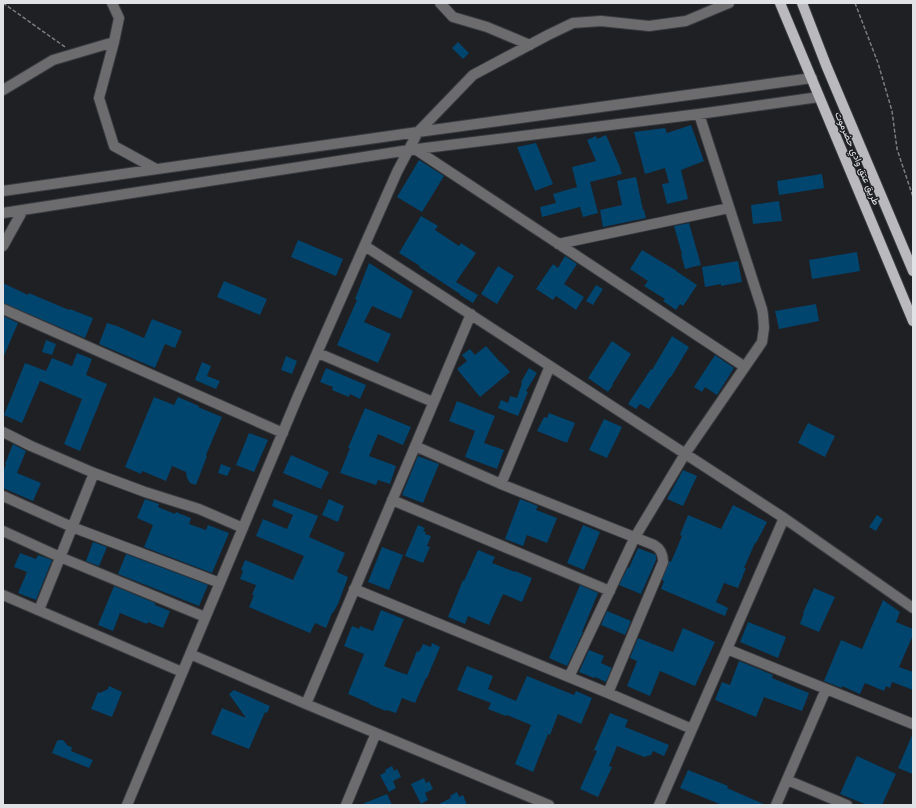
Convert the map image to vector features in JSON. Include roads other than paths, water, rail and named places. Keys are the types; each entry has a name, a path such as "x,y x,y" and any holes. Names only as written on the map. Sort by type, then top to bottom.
{"main road":[{"name":"طريق عتق وادي حضرموت","path":"802,3 826,65 912,268"},
{"name":"طريق عتق وادي حضرموت","path":"782,4 819,97 913,321"}],"street":[{"path":"112,3 119,18 99,98 114,146 156,169"},
{"path":"440,3 453,17 487,26 530,44"},
{"path":"127,805 283,433 398,172 412,150 418,132 473,75 530,44 573,23 601,21 649,26 686,21 729,3"},
{"path":"3,90 53,60 114,42"},
{"path":"3,191 812,78"},
{"path":"3,213 412,150 699,114 819,97"},
{"path":"569,678 635,537 685,454 762,342 764,322 762,309 699,114"},
{"path":"412,150 745,367"},
{"path":"558,244 729,208"},
{"path":"3,246 23,210"},
{"path":"365,246 784,518 913,608"},
{"path":"3,310 283,433"},
{"path":"306,704 470,314"},
{"path":"318,353 433,402"},
{"path":"501,484 550,366"},
{"path":"3,432 30,446 94,473 145,492 199,509 243,528"},
{"path":"415,446 501,484 635,537 657,547 662,553 663,562 608,692"},
{"path":"39,610 94,473"},
{"path":"3,496 72,527 220,583"},
{"path":"392,500 610,591"},
{"path":"659,805 784,518"},
{"path":"3,532 205,618"},
{"path":"354,589 569,678 608,692 692,729"},
{"path":"3,595 182,672"},
{"path":"727,650 913,724"},
{"path":"190,654 549,805"},
{"path":"776,805 826,689"},
{"path":"346,805 376,733"},
{"path":"786,780 847,805"}]}
